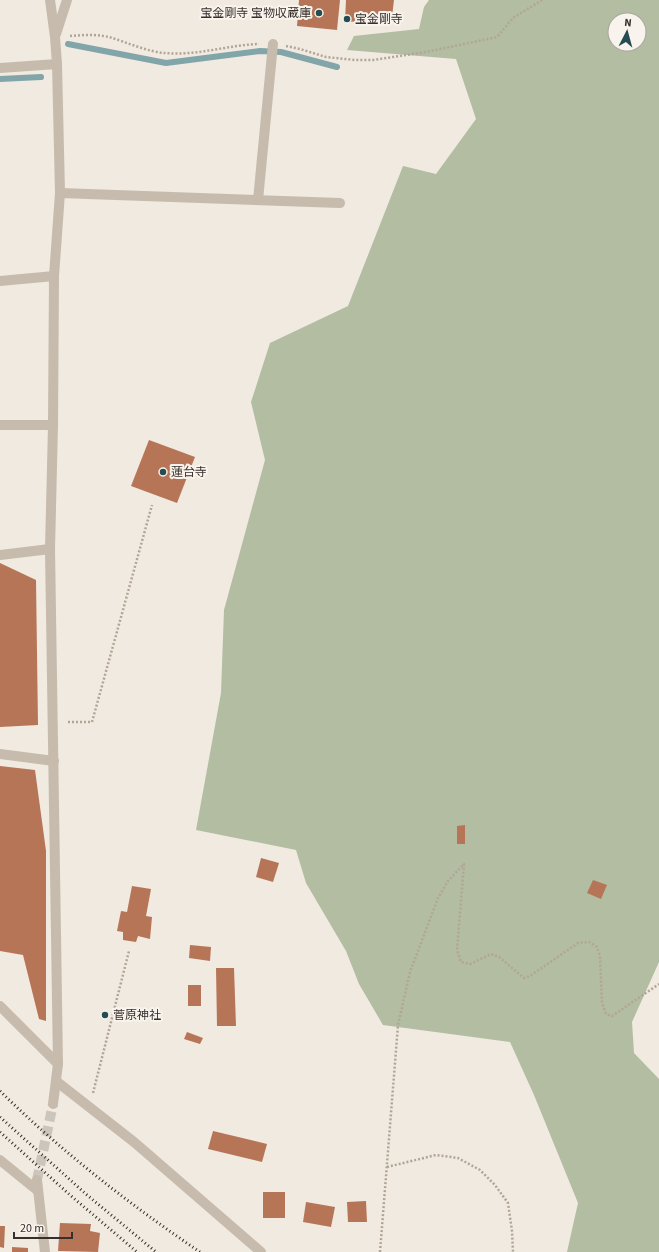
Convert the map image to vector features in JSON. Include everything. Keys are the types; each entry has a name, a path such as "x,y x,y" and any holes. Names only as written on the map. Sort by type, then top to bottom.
{"street":[{"path":"50,0 57,64 60,193 54,276 50,549 58,1064 53,1104"},
{"path":"55,37 67,0"},
{"path":"258,200 273,45"},
{"path":"0,68 57,64"},
{"path":"60,193 340,203"},
{"path":"0,282 54,276"},
{"path":"0,425 53,425"},
{"path":"0,555 50,549"},
{"path":"0,754 54,761"},
{"path":"0,1006 58,1064"},
{"path":"56,1081 134,1142 261,1252"},
{"path":"0,1160 38,1185 45,1252"}],"path":[{"path":"55,37 94,35 108,37 163,53 175,54 244,45 273,45 300,49 326,57 373,60 426,52 498,37 513,18 542,0"},
{"path":"52,722 92,722 152,505"},
{"path":"380,1252 398,1024 405,990 410,972 438,898 448,881 464,864 456,950 461,962 470,964 492,954 499,957 524,978 530,976 578,943 589,942 597,948 600,956 602,1003 606,1014 612,1016 659,984"},
{"path":"90,1107 128,951"},
{"path":"387,1167 436,1155 458,1158 480,1170 495,1185 508,1203 513,1252"}],"green space":[{"path":"429,0 659,0 659,962 632,1022 634,1053 659,1079 659,1252 567,1252 578,1203 534,1095 510,1042 383,1025 359,984 346,951 306,883 296,850 196,830 221,693 224,610 265,460 251,402 270,343 348,306 403,166 436,174 476,119 456,59 347,50 354,36 419,29 424,7"}],"building":[{"name":"宝金剛寺 宝物収蔵庫","path":"299,0 340,0 337,30 297,26"},
{"path":"346,0 394,0 391,25 345,21"},
{"name":"蓮台寺","path":"149,440 195,457 177,503 131,486"},
{"path":"0,563 36,580 38,725 0,727"},
{"path":"0,766 35,770 46,851 46,1021 39,1019 23,955 0,951"},
{"path":"465,825 465,844 457,844 457,826"},
{"path":"261,858 279,863 273,882 256,877"},
{"path":"593,880 607,885 601,899 587,893"},
{"path":"132,886 151,889 146,916 152,917 150,939 138,936 136,942 123,940 123,932 117,931 121,911 127,912"},
{"path":"190,945 211,947 210,961 189,958"},
{"path":"216,968 234,968 236,1026 217,1026"},
{"path":"188,985 201,985 201,1006 188,1006"},
{"path":"187,1032 203,1038 200,1044 184,1039"},
{"path":"213,1131 267,1144 262,1162 208,1149"},
{"path":"263,1192 285,1192 285,1218 263,1218"},
{"path":"366,1201 367,1222 348,1222 347,1202"},
{"path":"306,1202 335,1207 331,1227 303,1222"},
{"path":"60,1223 91,1224 90,1231 100,1233 98,1252 58,1251"},
{"path":"0,1226 5,1226 4,1248 0,1247"},
{"path":"12,1247 28,1248 28,1252 12,1252"}],"waterway":[{"path":"68,44 166,63 260,51 281,52 337,67"},
{"path":"0,79 41,77"}],"tunnel":[{"path":"37,1180 53,1104"}],"railway":[{"path":"0,1091 71,1156 147,1215 200,1252"},
{"path":"0,1117 87,1195 156,1252"},
{"path":"0,1132 70,1195 137,1252"}],"place":[{"name":"宝金剛寺 宝物収蔵庫","path":"319,13"},
{"name":"宝金剛寺","path":"347,19"},
{"name":"蓮台寺","path":"163,472"},
{"name":"菅原神社","path":"105,1015"}]}
